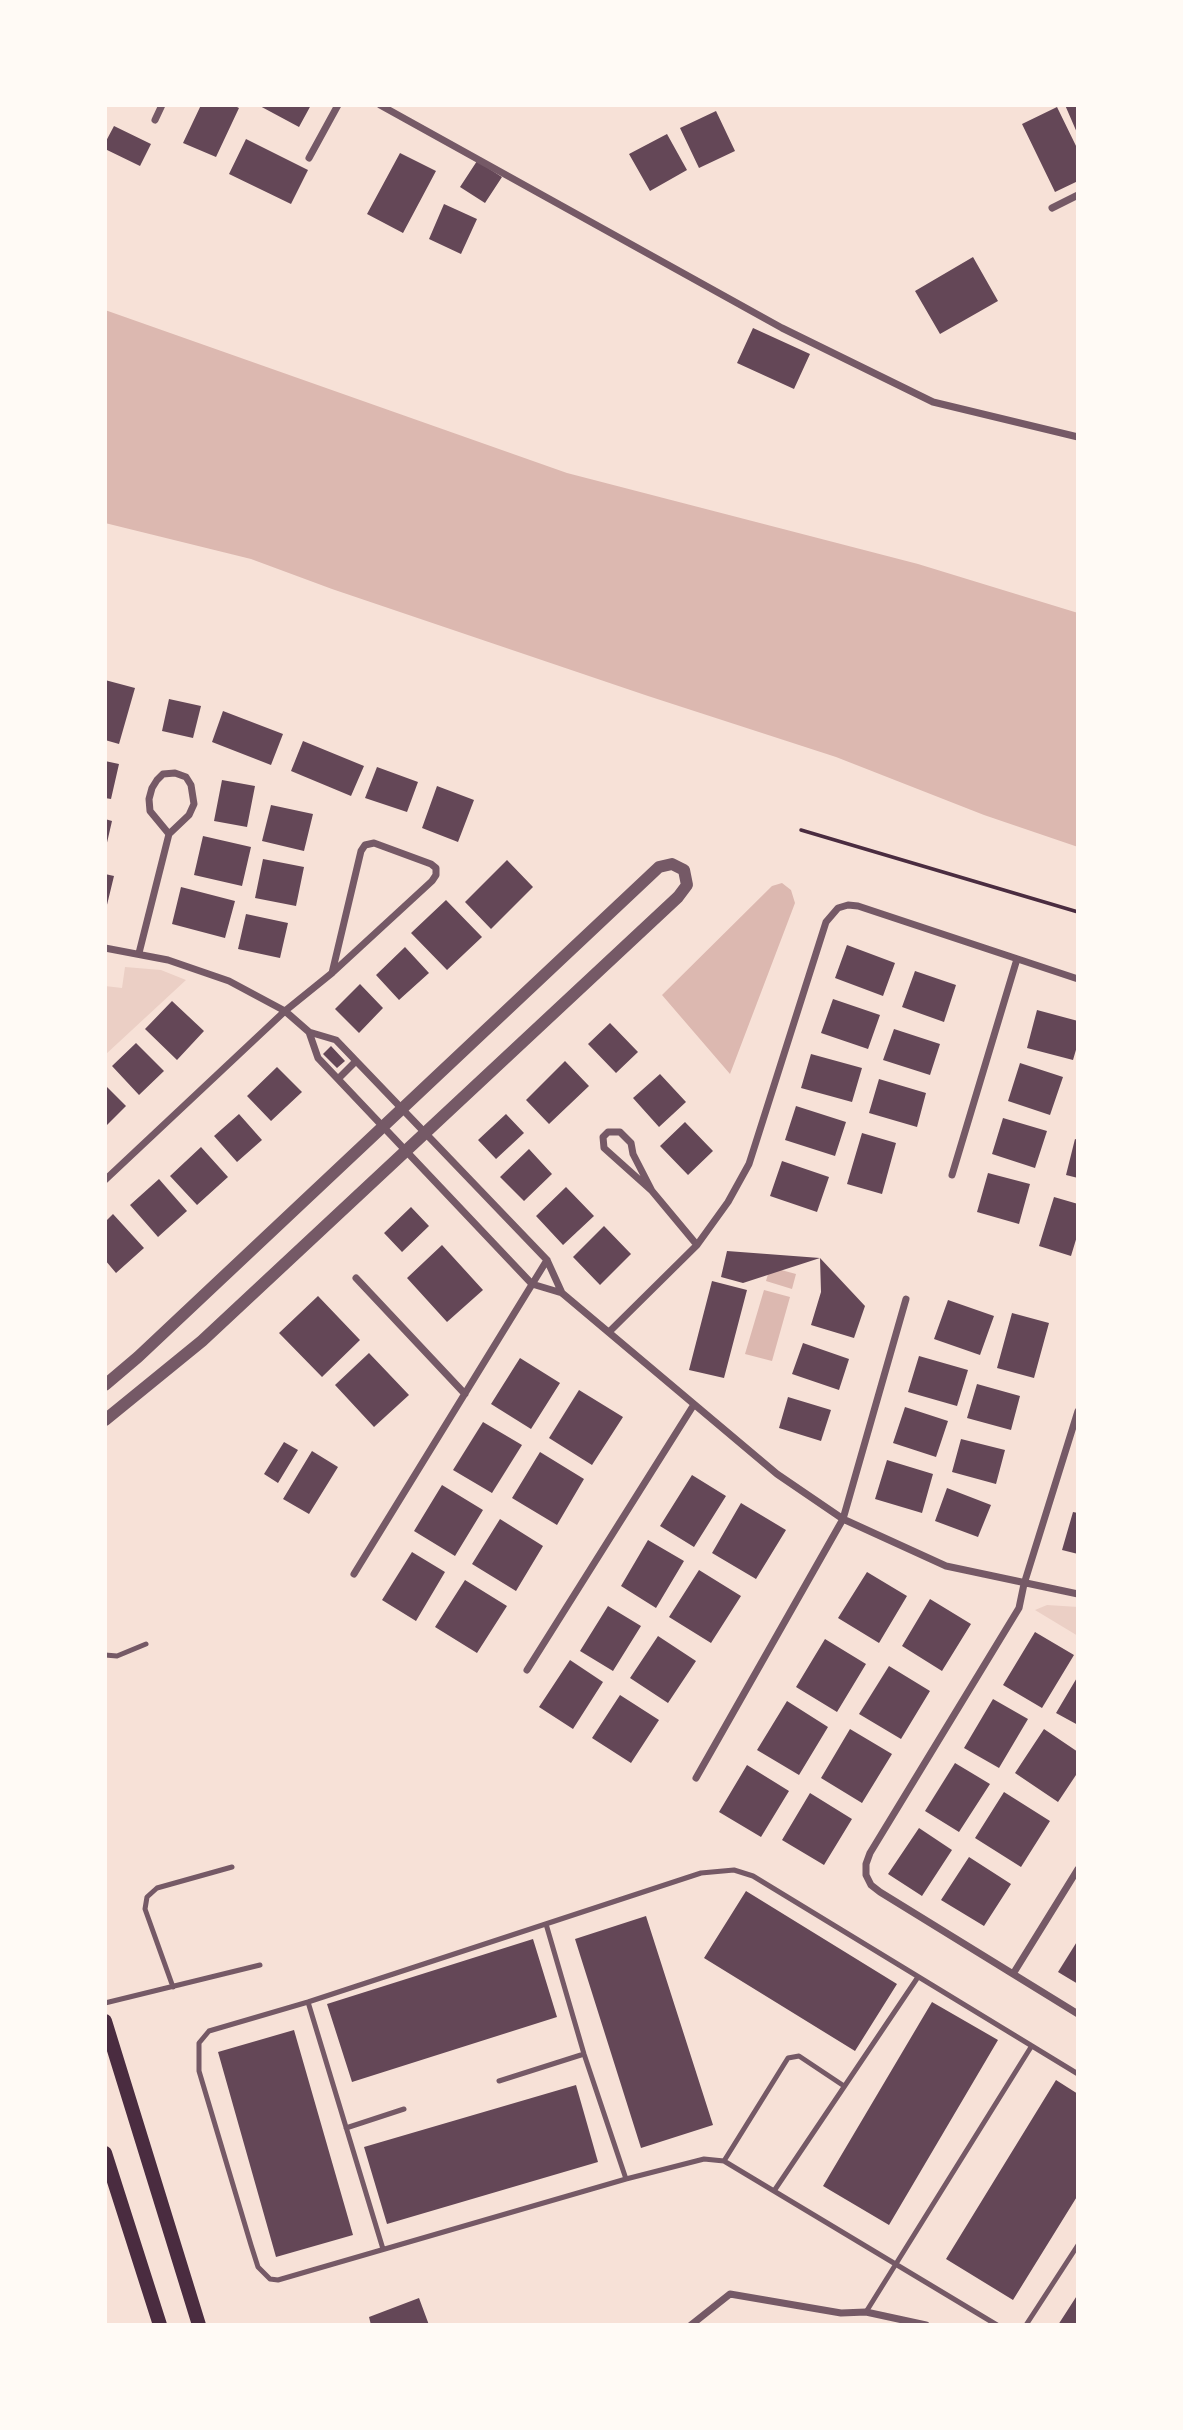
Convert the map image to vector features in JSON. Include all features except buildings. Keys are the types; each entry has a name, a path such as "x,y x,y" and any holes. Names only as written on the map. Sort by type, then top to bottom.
{"main road":[{"path":"105,2021 199,2325"},
{"path":"105,2153 160,2325"}],"street":[{"path":"155,120 162,105"},
{"path":"309,158 338,105"},
{"path":"380,105 782,328 933,402 1078,437"},
{"path":"1052,208 1078,195"},
{"path":"139,953 169,834 189,815 194,804 191,785 186,777 175,773 163,774 152,788 149,799 150,811 169,834"},
{"path":"105,1180 285,1011 332,973 432,881 436,868 374,843 365,845 361,851 332,973"},
{"path":"105,1385 659,867 672,864 684,870 687,885 678,897 202,1341 105,1420"},
{"path":"609,1332 698,1245 729,1202 749,1164 825,922 838,908 858,906 1078,979"},
{"path":"105,948 169,960 229,981 285,1011 309,1032 336,1040 547,1260 562,1293"},
{"path":"952,1175 1017,959"},
{"path":"309,1032 318,1058 531,1284 562,1293 776,1474 843,1519 946,1566 1078,1594"},
{"path":"338,1079 356,1061"},
{"path":"652,1191 633,1154 631,1143 620,1132 608,1132 603,1137 604,1148 652,1191 698,1245"},
{"path":"354,1574 547,1260"},
{"path":"356,1278 465,1394"},
{"path":"696,1778 843,1519 906,1299"},
{"path":"527,1670 693,1405"},
{"path":"1078,1411 1019,1608 866,1864 866,1875 871,1885 880,1892 1078,2014"},
{"path":"1013,1974 1078,1869"},
{"path":"691,2325 730,2294 841,2313 866,2312 926,2325"}],"lane":[{"path":"105,1655 117,1656 146,1644"},
{"path":"173,1987 145,1909 147,1897 157,1888 232,1867"},
{"path":"997,2325 724,2161 704,2159 278,2280 270,2279 258,2267 251,2245 199,2071 199,2043 209,2031 308,2002 701,1872 734,1870 753,1875 1078,2074"},
{"path":"546,1924 584,2054 626,2179"},
{"path":"105,2003 260,1965"},
{"path":"774,2191 918,1978"},
{"path":"308,2002 383,2249"},
{"path":"866,2312 1031,2047"},
{"path":"499,2081 584,2054"},
{"path":"724,2161 788,2058 799,2056 844,2087"},
{"path":"346,2128 404,2109"},
{"path":"1026,2325 1078,2245"}],"path":[{"path":"801,830 1078,912"}],"shaded area":[{"path":"105,310 567,473 918,564 1078,613 1078,847 984,815 836,757 648,696 251,559 105,523"},
{"path":"782,883 791,890 795,903 730,1074 662,995 772,886"},
{"path":"125,967 161,970 186,980 105,1055 105,986 122,988"},
{"path":"770,1267 796,1274 792,1289 766,1281"},
{"path":"764,1290 790,1297 772,1361 745,1354"},
{"path":"1047,1605 1078,1607 1078,1636 1035,1610"}]}
